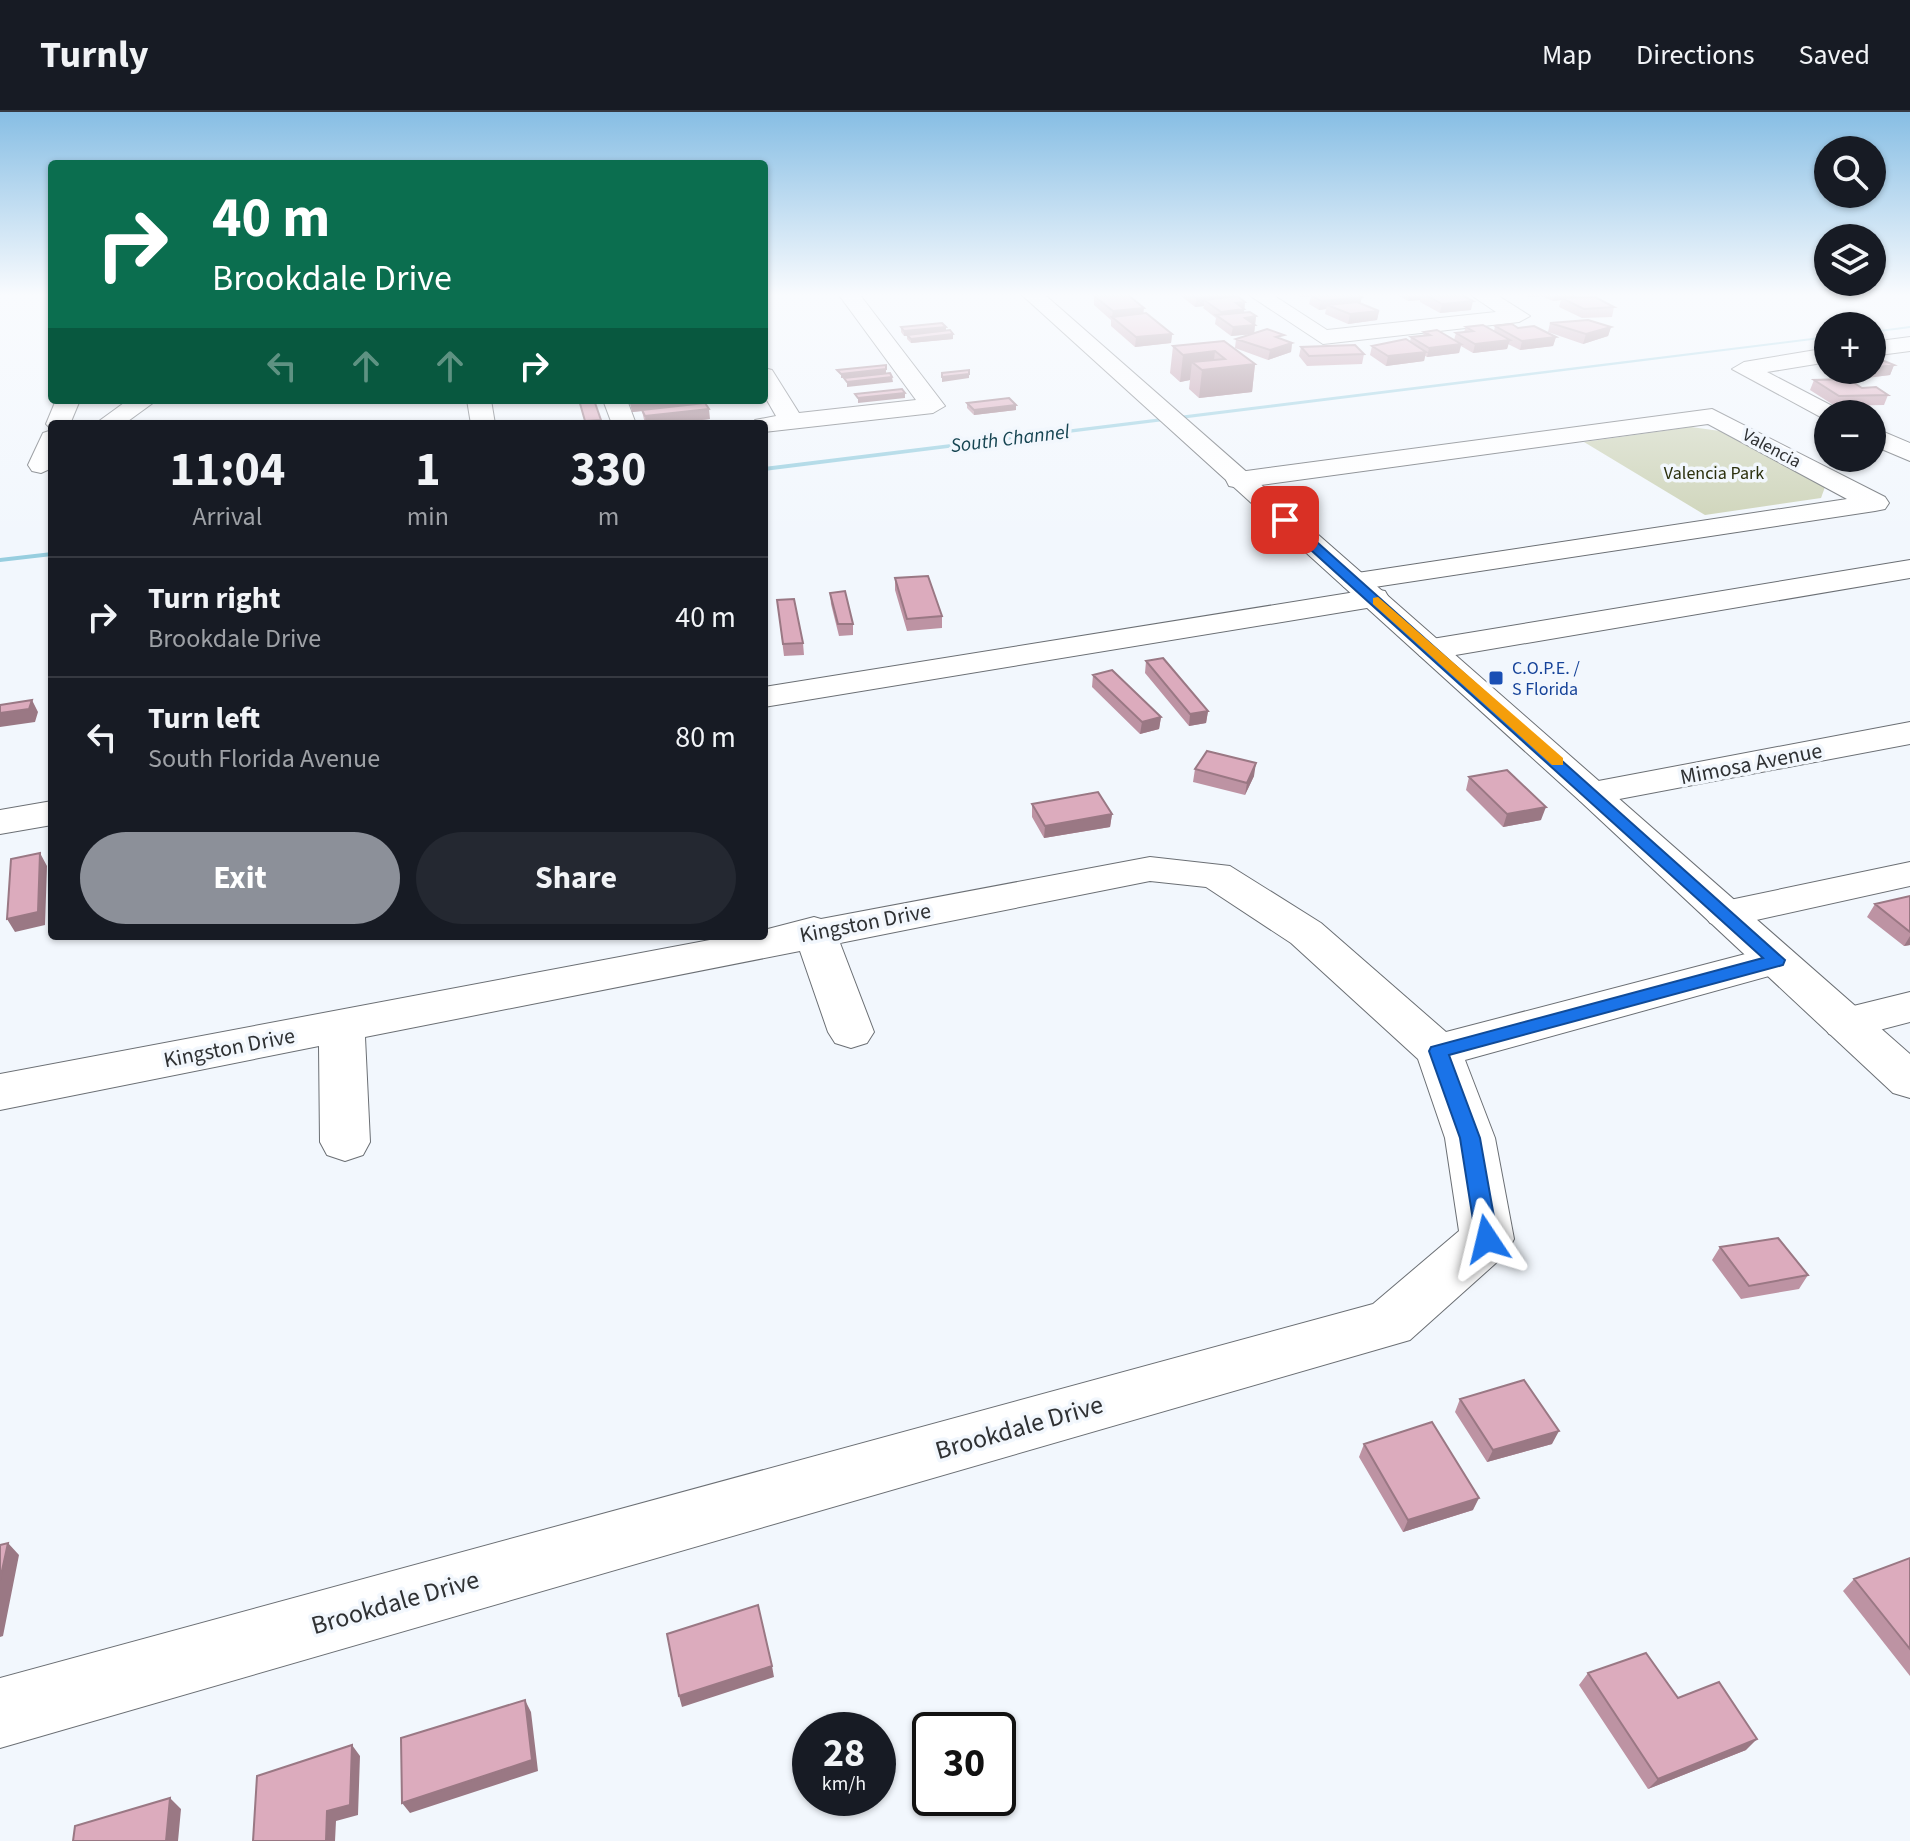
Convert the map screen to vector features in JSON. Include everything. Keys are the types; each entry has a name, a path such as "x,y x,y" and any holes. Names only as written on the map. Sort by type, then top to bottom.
{"street":[{"path":"768,424 933,406 910,376"},
{"path":"1122,376 1593,793 1910,1081"},
{"path":"1757,376 1814,406"},
{"path":"768,382 792,421"},
{"path":"113,420 139,404"},
{"name":"Valencia","path":"1239,480 1712,416 1875,503 1364,589"},
{"path":"1886,442 1910,453"},
{"path":"48,448 41,465 48,461"},
{"path":"1432,649 1910,569"},
{"path":"768,696 1364,589"},
{"name":"Mimosa Avenue","path":"1593,793 1910,733"},
{"path":"0,822 48,814"},
{"name":"Kingston Drive","path":"0,1092 814,931 1150,869 1216,875 1306,933 1438,1051"},
{"path":"1725,914 1910,874"},
{"path":"814,931 851,1032"},
{"path":"1438,1051 1776,960"},
{"path":"1845,1023 1910,1007"},
{"path":"342,1025 345,1142"},
{"name":"Brookdale Drive","path":"0,1713 1390,1323 1487,1239 1470,1138 1438,1051"}],"green space":[{"name":"Valencia Park","path":"1691,427 1720,431 1825,487 1821,498 1705,515 1584,442"}],"building":[{"path":"865,376 892,377 847,382 844,378"},
{"path":"1820,384 1876,387 1888,395 1839,396"},
{"path":"902,389 905,393 858,398 855,394"},
{"path":"1009,398 1016,405 974,410 967,403"},
{"path":"580,404 595,404 601,420 585,420"},
{"path":"696,404 706,404 709,409 645,416 642,410"},
{"path":"928,576 942,616 907,619 895,578"},
{"path":"845,591 853,624 838,624 830,593"},
{"path":"794,599 803,643 783,644 777,600"},
{"path":"1163,658 1208,711 1190,714 1146,661"},
{"path":"1112,670 1161,717 1142,722 1093,675"},
{"path":"32,700 29,709 0,713 0,705"},
{"path":"1207,751 1256,763 1247,783 1195,769"},
{"path":"1507,770 1546,807 1507,814 1469,777"},
{"path":"1098,792 1112,814 1045,826 1032,804"},
{"path":"40,853 38,912 7,919 11,859"},
{"path":"1910,896 1910,932 1875,904"},
{"path":"1778,1238 1808,1275 1749,1286 1720,1247"},
{"path":"1524,1380 1559,1431 1493,1450 1460,1399"},
{"path":"1432,1422 1479,1498 1408,1520 1364,1444"},
{"path":"8,1543 0,1580 0,1545"},
{"path":"1910,1558 1910,1649 1854,1579"},
{"path":"758,1605 772,1666 679,1696 667,1634"},
{"path":"1646,1653 1678,1698 1719,1682 1757,1739 1658,1779 1588,1673"},
{"path":"525,1700 532,1760 402,1803 401,1738"},
{"path":"352,1745 350,1805 327,1811 326,1841 253,1841 257,1776"},
{"path":"170,1798 166,1841 73,1841 75,1826"}],"waterway":[{"name":"South Channel","path":"768,469 1516,376"},
{"name":"South Channel","path":"0,560 48,554"}],"slow traffic":[{"path":"1378,601 1557,761"}],"place":[{"name":"C.O.P.E. / S Florida","path":"1496,678"}],"route":[{"path":"1285,520 1776,960 1438,1051 1470,1138 1487,1239"}]}
